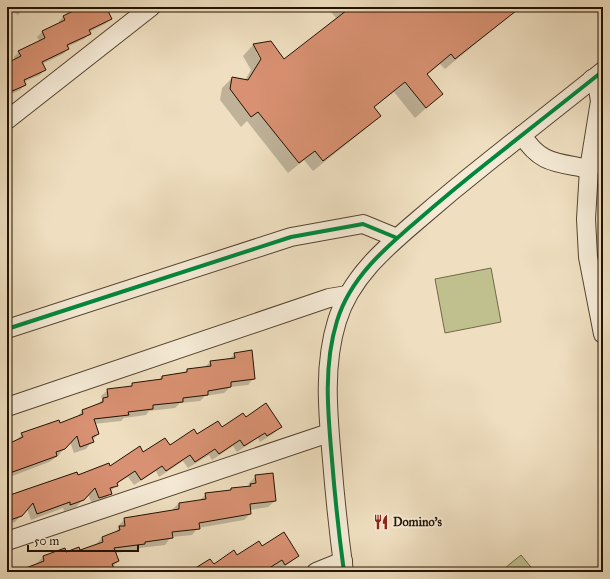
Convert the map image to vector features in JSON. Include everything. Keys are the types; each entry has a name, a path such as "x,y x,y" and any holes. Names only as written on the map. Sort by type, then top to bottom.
{"street":[{"path":"7,120 151,7"},
{"path":"316,572 344,566 338,532 329,433 327,383 337,321 347,295 369,266 397,238 449,193 598,75"},
{"path":"598,75 600,101 589,169 586,219 588,257 603,334"},
{"path":"522,135 530,147 538,155 549,161 589,169"},
{"path":"7,329 291,237 363,224 397,238"},
{"path":"7,407 328,298 347,295"},
{"path":"7,541 329,433"}],"green space":[{"path":"491,268 501,322 445,333 435,279"},
{"path":"521,555 535,572 500,572"}],"building":[{"path":"81,7 106,7 112,19 89,30 91,34 67,45 69,49 42,62 46,70 24,80 26,85 10,92 7,86 7,63 21,56 18,51 45,38 42,31 65,20 63,16"},
{"path":"351,7 521,7 455,59 451,54 427,74 443,94 426,108 405,82 374,107 381,116 323,161 315,151 299,163 258,112 251,117 230,89 232,77 248,80 261,59 253,44 271,41 284,59"},
{"path":"252,350 255,379 231,382 231,387 208,391 208,395 183,398 183,402 153,405 153,409 128,412 129,415 94,419 99,434 92,437 94,442 80,447 77,436 65,449 56,452 57,456 7,474 7,447 11,446 10,443 23,437 21,433 59,420 60,423 83,414 82,410 103,402 103,398 108,397 107,389 132,386 132,383 162,379 162,376 187,372 187,369 211,366 210,361 235,358 234,353"},
{"path":"266,403 282,427 267,436 265,433 244,446 240,440 219,454 215,449 195,462 190,455 166,471 162,466 141,480 135,471 117,483 118,486 110,488 112,494 99,498 95,488 84,500 70,505 70,502 37,514 33,503 22,516 7,521 7,496 77,472 78,475 109,463 110,466 140,446 143,452 165,438 170,445 194,429 197,434 218,421 222,427 243,413 246,417"},
{"path":"273,473 276,501 250,504 251,514 199,523 200,529 172,532 173,538 145,542 145,544 114,548 119,561 112,564 114,569 106,572 18,572 44,561 43,556 65,548 66,552 79,547 80,550 103,542 102,537 120,530 119,526 125,526 124,518 179,509 179,503 206,499 205,493 251,486 250,484 256,483 255,475"},
{"path":"284,532 299,556 285,565 282,560 263,572 189,572 210,559 214,564 234,550 237,555 259,541 262,546"}],"cycle path":[{"path":"344,572 337,516 329,425 328,373 337,321 350,291 381,253 435,205 603,71"},
{"path":"7,329 291,237 363,224 397,238"}],"place":[{"name":"Domino's","path":"381,522"}]}
